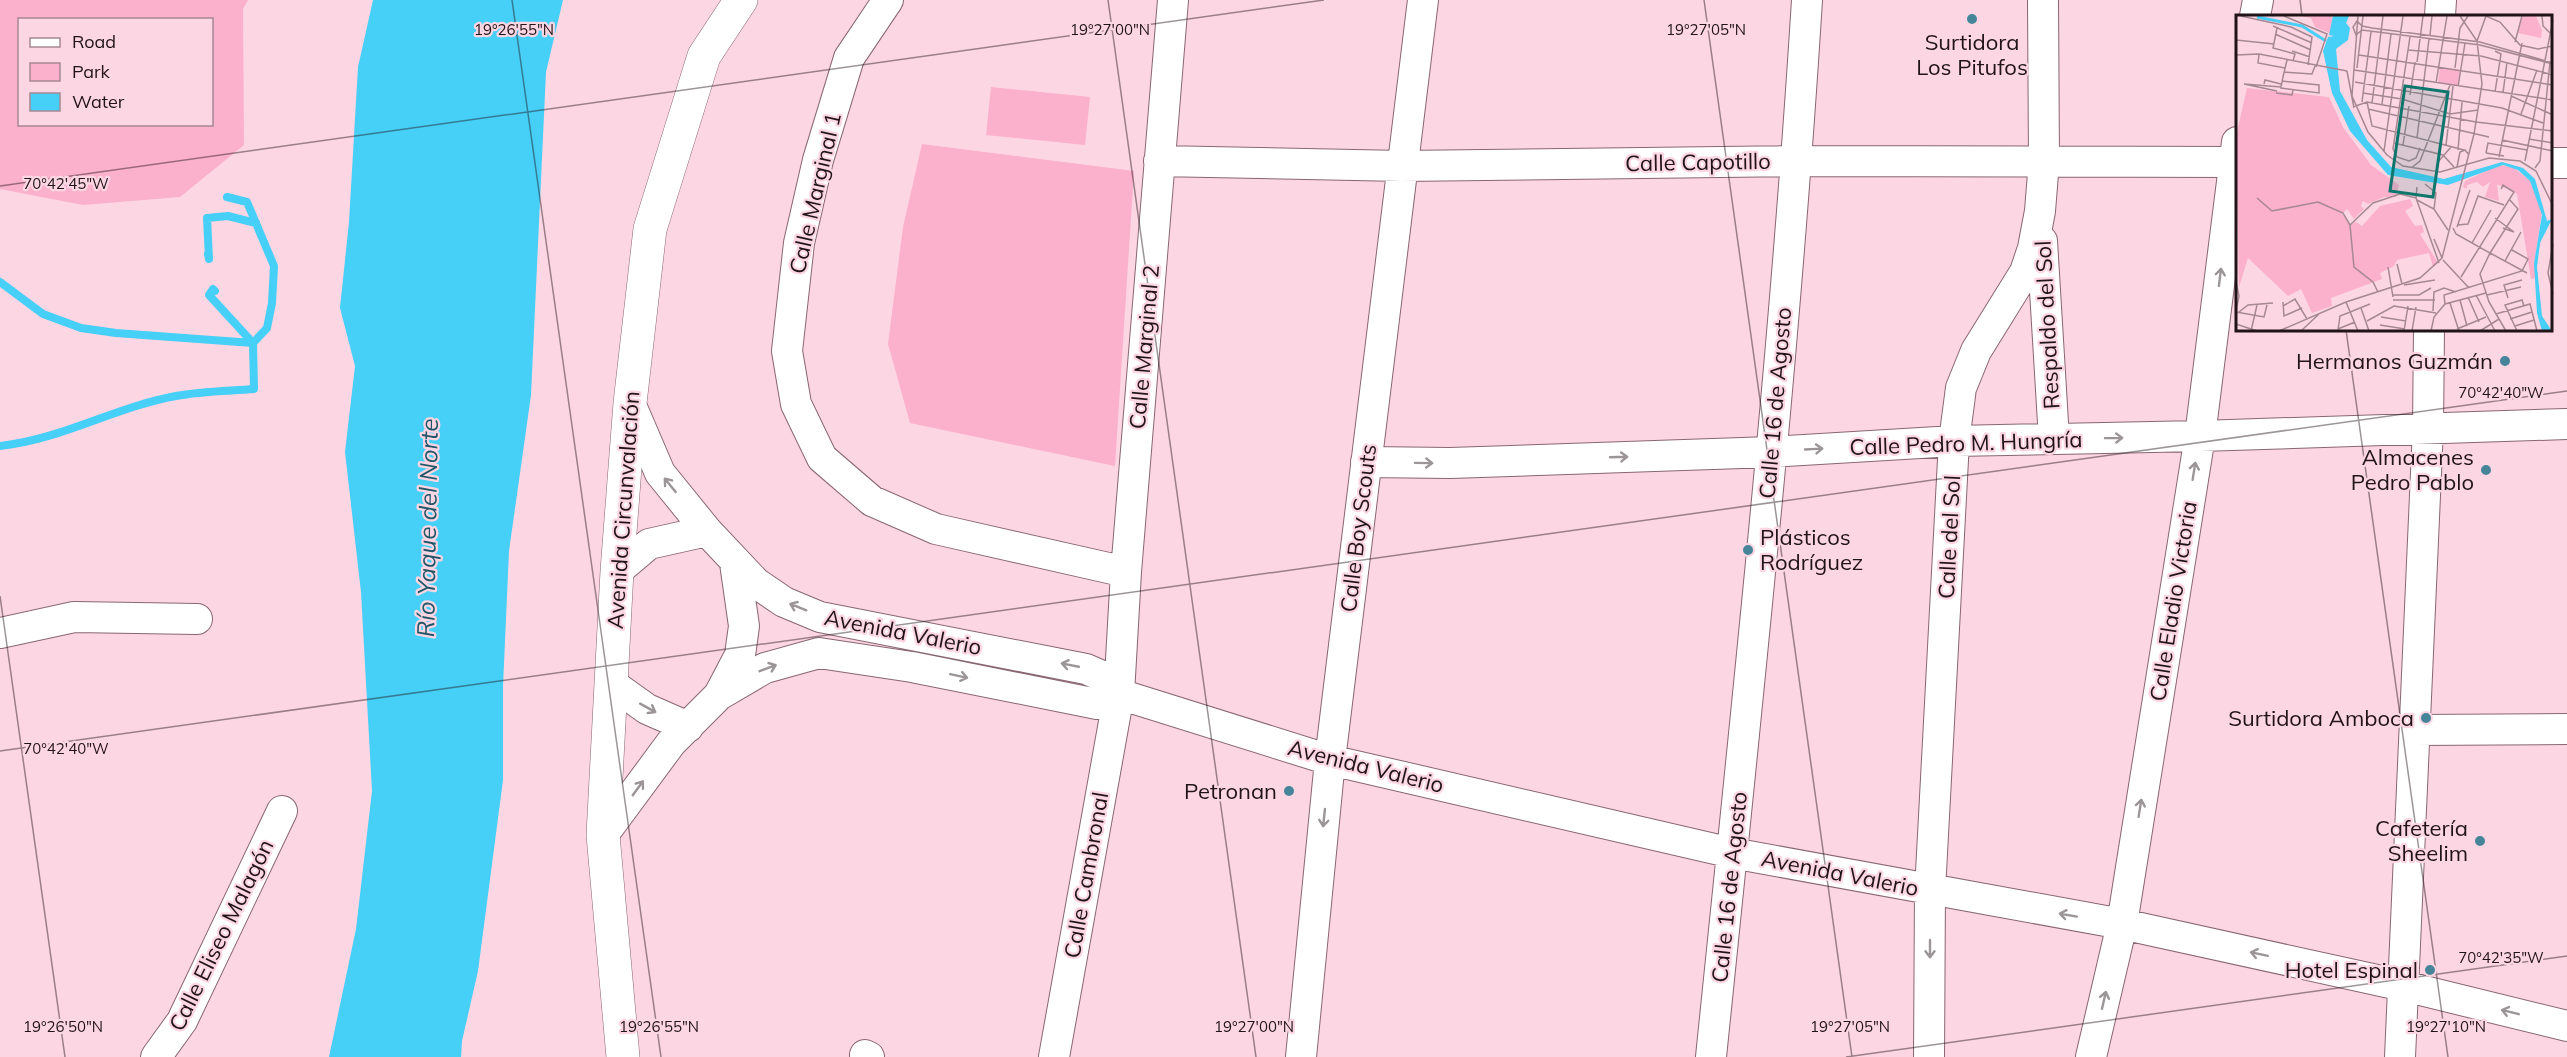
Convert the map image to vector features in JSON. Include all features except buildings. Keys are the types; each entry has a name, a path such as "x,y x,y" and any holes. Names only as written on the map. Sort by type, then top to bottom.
{"main road":[{"name":"Avenida Circunvalación","path":"624,1051 603,835 617,571 630,403 650,230 704,56 741,0"}],"street":[{"name":"Calle Marginal 1","path":"888,0 849,58 819,160 799,243 787,351 796,404 822,458 872,501 936,529 1126,572"},
{"name":"Calle Marginal 2","path":"1119,694 1126,572 1173,0"},
{"name":"Calle Boy Scouts","path":"1301,1057 1330,760 1423,0"},
{"name":"Calle 16 de Agosto","path":"1712,1057 1772,452 1797,161 1807,0"},
{"name":"Calle del Sol","path":"1929,1057 1930,891 1954,441 1961,388 1976,351 2025,272 2033,248 2040,211 2044,160 2043,0"},
{"path":"2255,15 2258,0"},
{"path":"2440,15 2441,0"},
{"name":"Calle Capotillo","path":"1159,161 1402,166 2044,160 2236,155"},
{"name":"Calle Eladio Victoria","path":"2091,1057 2121,924 2200,436 2236,155"},
{"name":"Respaldo del Sol","path":"2040,211 2054,439"},
{"path":"2400,1057 2428,428 2429,332"},
{"name":"Avenida Valerio","path":"630,403 660,473 707,531 756,583 784,602 820,616 1086,669 1102,676 1119,694 1330,760 1732,853 1930,891 2121,924 2404,986 2567,1026"},
{"name":"Calle Pedro M. Hungría","path":"1366,462 1462,463 1772,452 1954,441 2200,436 2567,424"},
{"path":"617,571 649,544 707,531"},
{"path":"719,695 740,656 744,626 735,562"},
{"path":"0,633 74,617 197,619"},
{"name":"Avenida Valerio","path":"603,835 671,743 719,695 765,668 819,653 912,667 1097,704 1119,694"},
{"path":"612,684 647,709 688,727"},
{"name":"Calle Cambronal","path":"1054,1057 1119,694"},
{"path":"2415,730 2567,729"},
{"name":"Calle Eliseo Malagón","path":"156,1057 182,1021 282,811"}],"green space":[{"path":"0,0 248,0 243,9 244,145 180,197 83,205 0,189"},
{"path":"991,87 1090,97 1085,145 986,135"},
{"path":"922,144 1134,171 1115,466 910,423 888,344 903,227"}],"water":[{"name":"Río Yaque del Norte","path":"373,0 563,0 546,72 531,395 509,551 503,686 503,780 478,971 462,1041 461,1057 329,1057 356,929 372,791 361,592 345,452 355,366 340,308 349,222 358,67"}],"waterway":[{"path":"227,197 247,202 274,266 272,303 267,328 253,343"},
{"path":"208,254 209,259 207,218 228,216 256,223"},
{"path":"0,282 43,314 81,328 116,333 253,343"},
{"path":"0,446 46,437 132,407 176,396 254,389 253,343 209,295 213,289 215,291"}],"place":[{"name":"Surtidora Los Pitufos","path":"1972,19"},
{"name":"Hermanos Guzmán","path":"2505,361"},
{"name":"Almacenes Pedro Pablo","path":"2486,470"},
{"name":"Plásticos Rodríguez","path":"1748,550"},
{"name":"Surtidora Amboca","path":"2426,718"},
{"name":"Petronan","path":"1289,791"},
{"name":"Cafetería Sheelim","path":"2480,841"},
{"name":"Hotel Espinal","path":"2430,970"}]}
